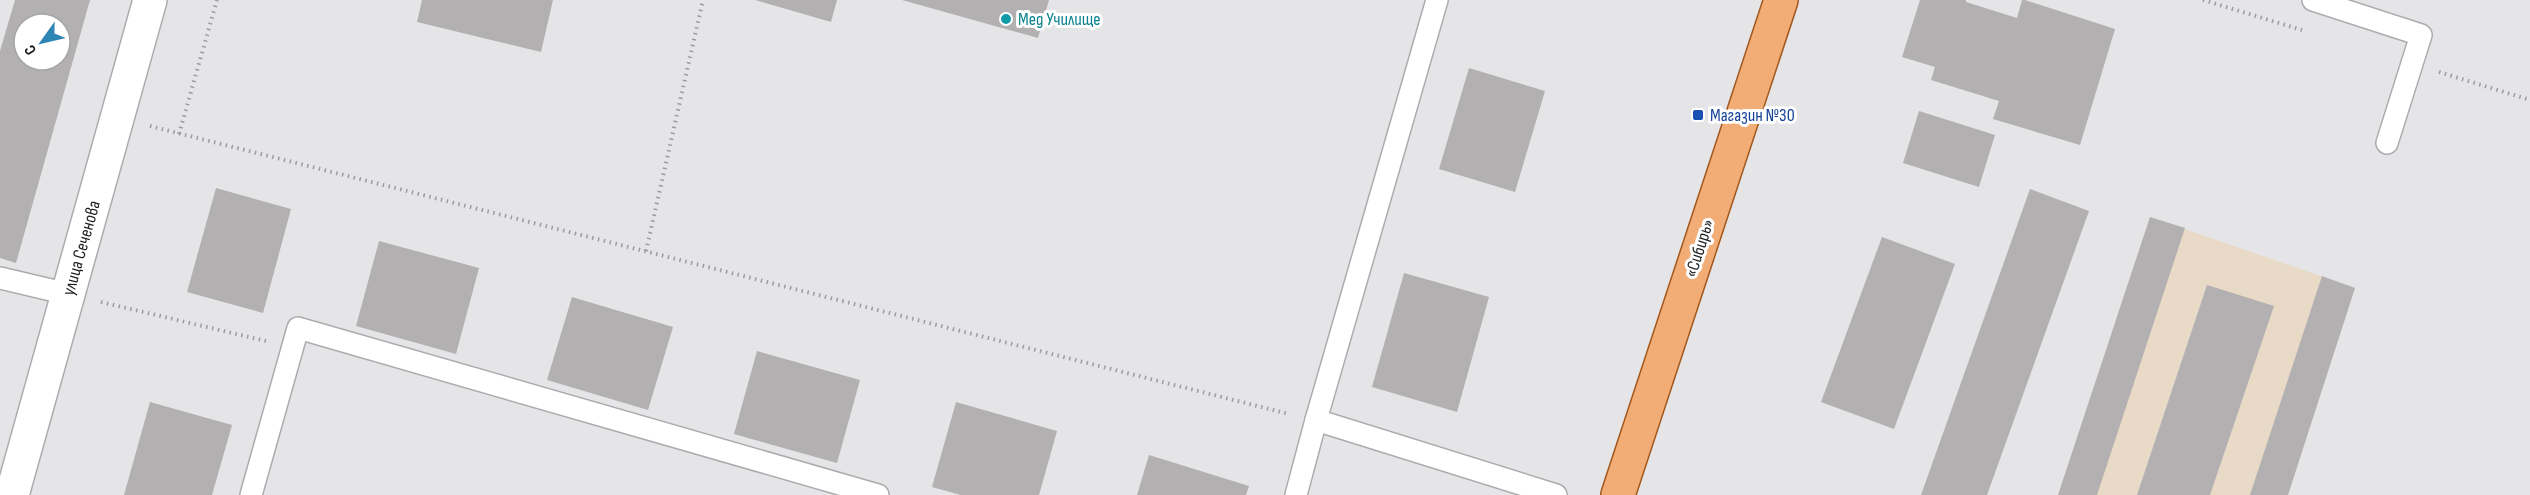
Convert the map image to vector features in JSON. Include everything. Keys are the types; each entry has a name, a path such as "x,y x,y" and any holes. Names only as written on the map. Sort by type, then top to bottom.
{"main road":[{"name":"«Сибирь»","path":"1618,495 1781,0"}],"street":[{"name":"улица Сеченова","path":"12,495 150,0"}],"lane":[{"path":"1296,495 1437,0"},
{"path":"2313,0 2421,35 2387,142"},
{"path":"0,278 68,294"},
{"path":"251,495 298,328 878,495"},
{"path":"1316,420 1556,495"}],"path":[{"path":"179,134 218,0"},
{"path":"646,251 703,0"},
{"path":"148,126 1316,420"},
{"path":"68,294 292,348"}],"shaded area":[{"path":"2150,217 2355,288 2288,495 2058,495"}],"building":[{"path":"15,0 90,0 72,64 72,12 12,12 12,72 70,72 16,263 0,258 0,51"},
{"path":"422,0 553,0 541,52 417,22"},
{"path":"755,0 837,0 831,22"},
{"name":"Мед Училище","path":"902,0 1049,0 1038,38"},
{"path":"1920,0 1966,0 1966,2 2017,18 2022,0 2025,0 2115,29 2080,145 1993,119 1999,101 1931,80 1935,67 1902,57"},
{"path":"1469,68 1545,91 1515,192 1439,169"},
{"path":"1919,111 1995,135 1979,187 1903,163"},
{"path":"216,188 291,209 263,313 187,292"},
{"path":"2030,189 2089,211 1987,495 1921,495"},
{"path":"2150,217 2185,228 2097,495 2058,495"},
{"path":"1882,237 1955,264 1894,429 1821,402"},
{"path":"379,241 479,268 456,354 356,326"},
{"path":"1404,273 1489,297 1457,412 1372,387"},
{"path":"2322,276 2355,288 2288,495 2250,495"},
{"path":"2207,285 2274,306 2210,495 2137,495"},
{"path":"572,297 673,327 648,410 547,380"},
{"path":"757,351 860,380 837,463 734,434"},
{"path":"150,402 232,425 212,495 124,495"},
{"path":"956,402 1057,431 1039,495 961,495 932,487"},
{"path":"1149,455 1249,486 1246,495 1137,495"}],"place":[{"name":"Мед Училище","path":"1006,19"},
{"name":"Магазин №30","path":"1698,115"}]}
